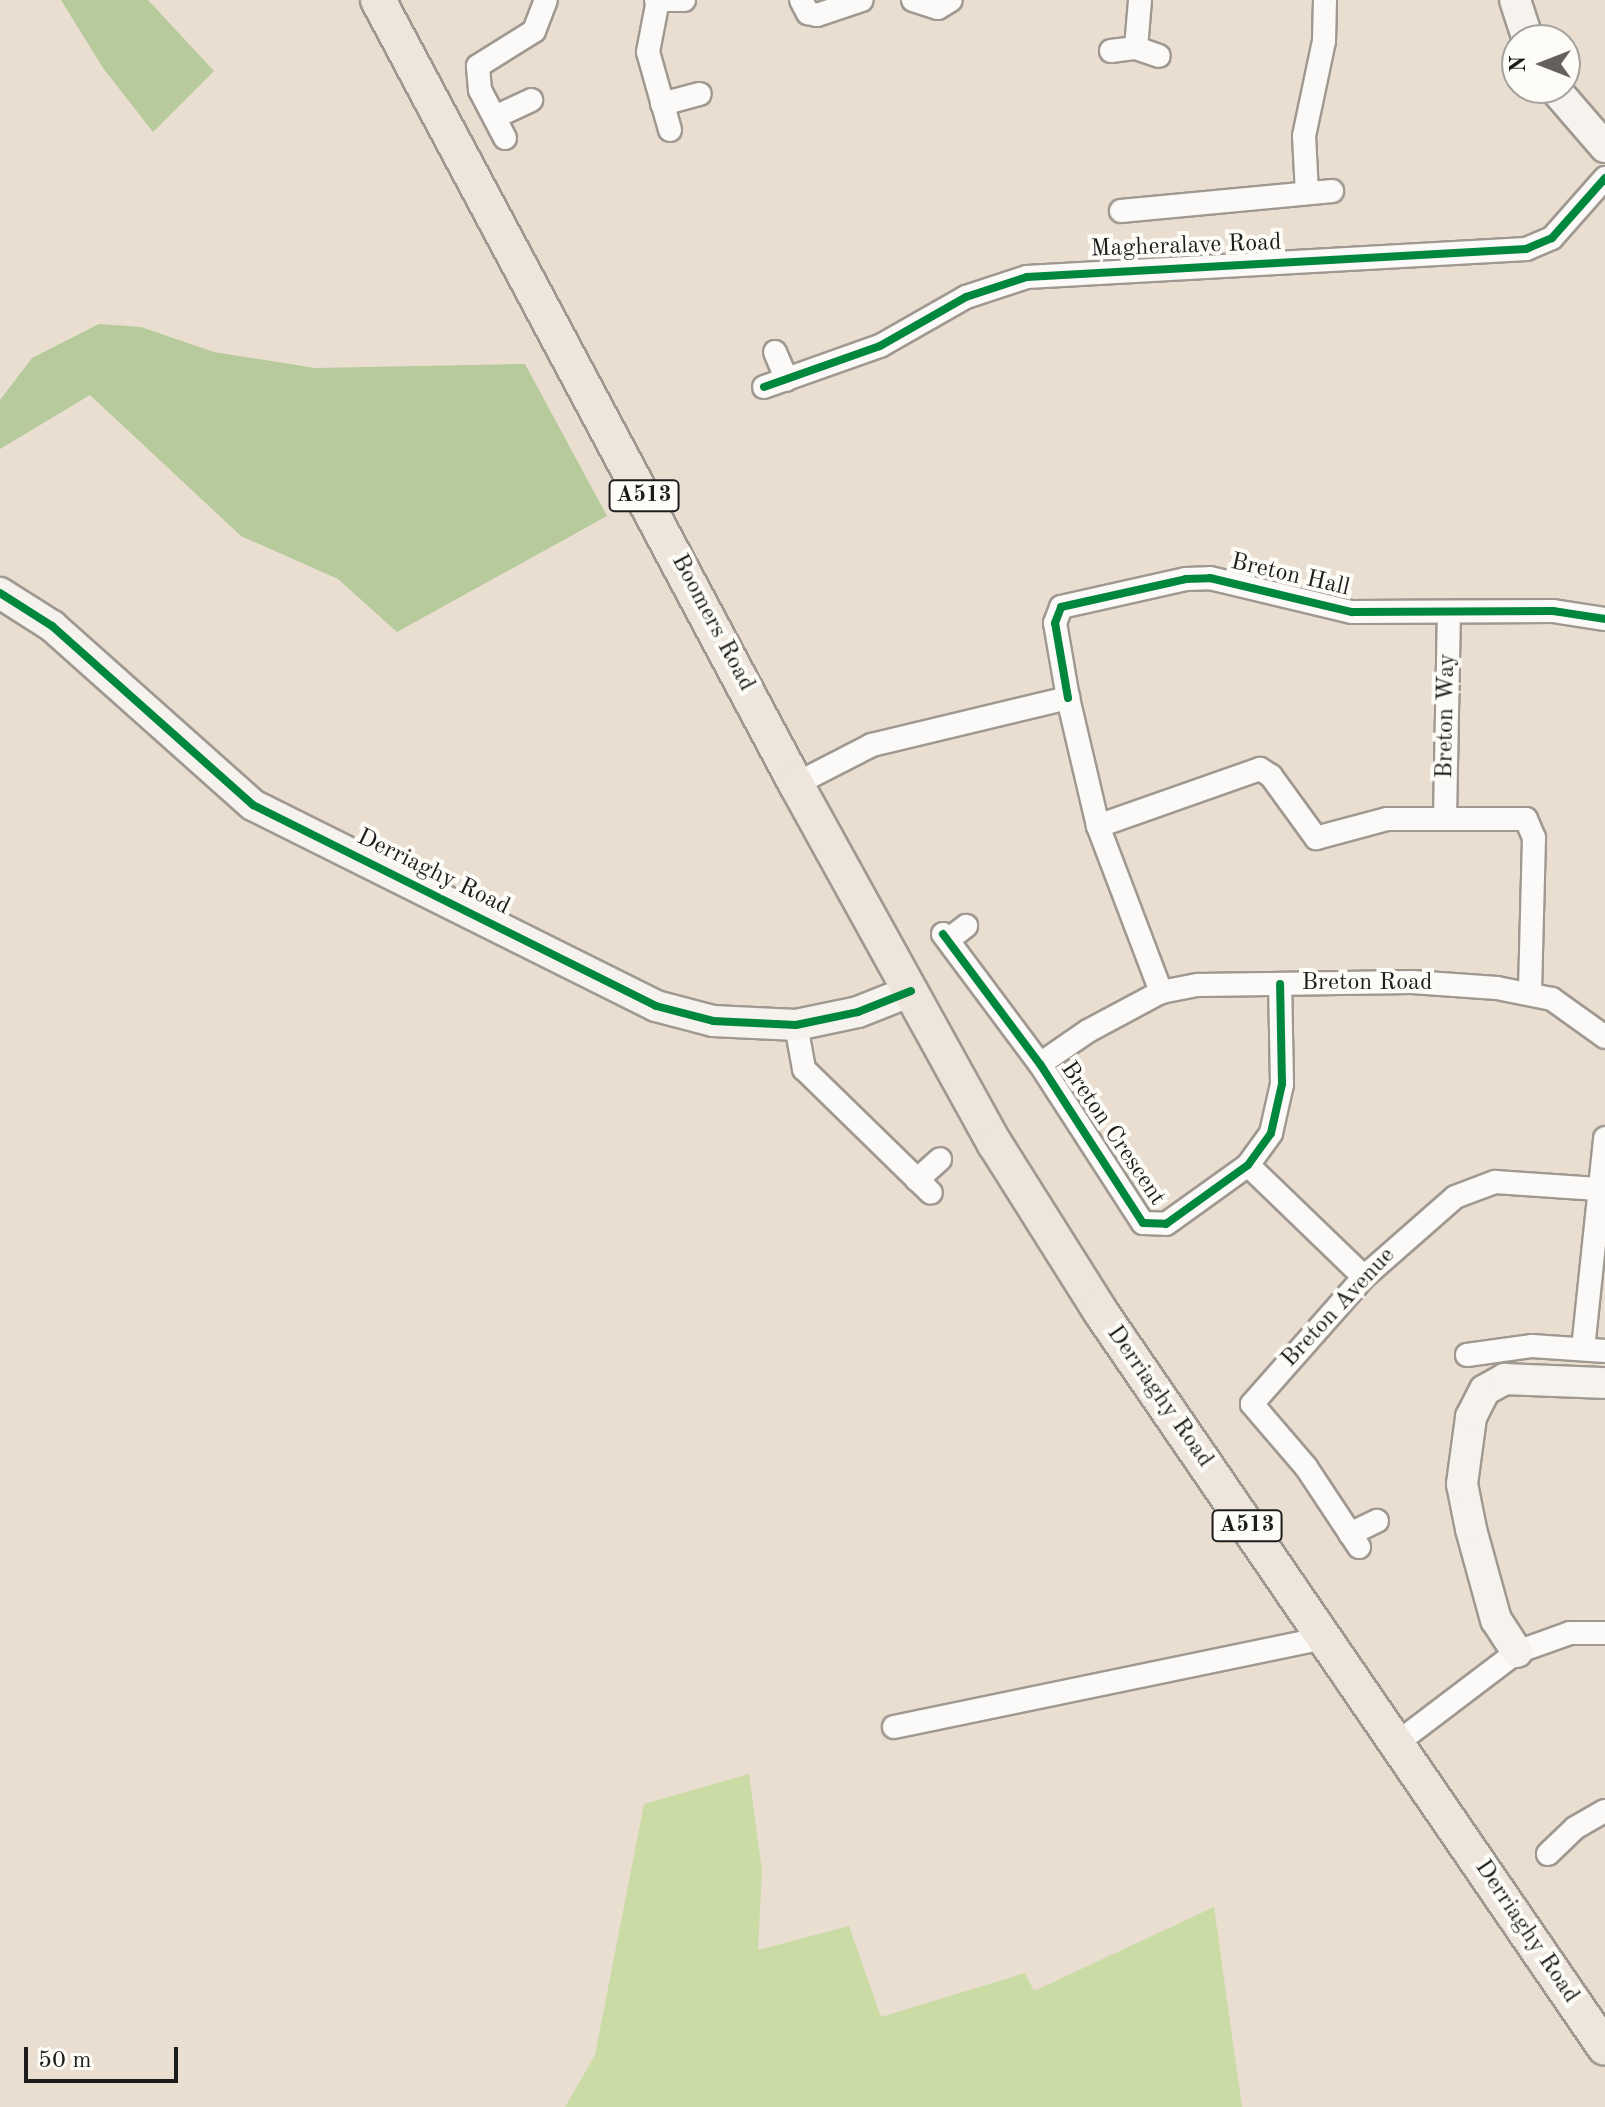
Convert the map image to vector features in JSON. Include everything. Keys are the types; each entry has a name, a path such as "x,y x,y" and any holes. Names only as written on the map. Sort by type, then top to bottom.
{"main road":[{"name":"Boomers Road","path":"378,0 796,784 911,991"},
{"name":"Derriaghy Road","path":"911,991 995,1144 1100,1311 1605,2048"}],"street":[{"path":"505,138 480,90 478,66 486,57 534,31 546,0"},
{"path":"670,130 647,39 657,0 684,0"},
{"path":"801,0 808,13 817,15 862,0"},
{"path":"913,0 938,8 951,0"},
{"path":"1136,48 1140,0"},
{"path":"1307,193 1304,136 1324,41 1325,0"},
{"path":"1515,0 1523,24"},
{"path":"1111,51 1136,48 1159,56"},
{"path":"662,104 700,94"},
{"path":"495,117 531,100"},
{"path":"1568,104 1605,147"},
{"name":"Magheralave Road","path":"764,387 880,346 966,297 1027,277 1526,249 1552,238 1605,178"},
{"path":"1121,211 1332,191"},
{"path":"775,352 787,380"},
{"name":"Breton Hall","path":"1161,992 1098,826 1068,698 1055,623 1061,607 1170,582 1210,578 1352,612 1449,614 1553,611 1605,619"},
{"name":"Derriaghy Road","path":"0,593 52,626 253,805 656,1006 713,1021 796,1025 858,1012 911,991"},
{"name":"Breton Way","path":"1445,818 1449,614"},
{"path":"796,784 872,745 1068,698"},
{"path":"1098,826 1260,769 1271,776 1316,838 1387,819 1526,819 1534,838 1530,993"},
{"name":"Breton Crescent","path":"966,926 946,937 1040,1064 1143,1223 1166,1224 1248,1165 1271,1133 1279,1106 1280,984"},
{"name":"Breton Road","path":"1040,1064 1088,1031 1161,992 1198,985 1412,982 1530,993 1566,1006 1605,1037"},
{"path":"796,1025 804,1069 924,1186 940,1159"},
{"path":"1467,1355 1532,1346 1594,1350 1598,1189 1605,1138"},
{"path":"1248,1165 1364,1277"},
{"name":"Breton Avenue","path":"1377,1521 1355,1540 1306,1467 1252,1404 1364,1277 1455,1197 1495,1182 1598,1189"},
{"path":"1517,1652 1496,1620 1462,1484 1471,1417 1485,1390 1505,1379 1605,1383"},
{"path":"1397,1743 1517,1652 1570,1633 1605,1633"},
{"path":"894,1727 1322,1638"},
{"path":"1548,1854 1575,1828 1605,1811"}],"green space":[{"path":"61,0 148,0 214,71 153,132 103,68"},
{"path":"99,324 141,327 214,352 315,368 525,364 607,516 397,632 338,579 241,536 90,395 0,449 0,400 32,358"},
{"path":"749,1774 762,1871 758,1950 849,1926 881,2017 1025,1973 1034,1991 1214,1907 1242,2107 565,2107 595,2055 644,1804"}],"cycle path":[{"path":"764,387 880,346 966,297 1027,277 1526,249 1552,238 1605,178"},
{"path":"1068,698 1055,623 1061,607 1186,579 1210,578 1352,612 1553,611 1605,619"},
{"path":"0,593 52,626 253,805 656,1006 713,1021 796,1025 858,1012 911,991"},
{"path":"943,934 1040,1064 1143,1223 1166,1224 1248,1165 1271,1133 1282,1084 1280,984"}]}
